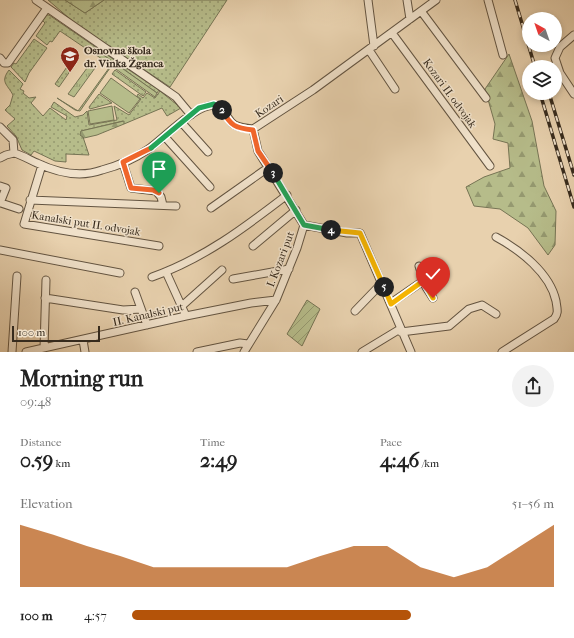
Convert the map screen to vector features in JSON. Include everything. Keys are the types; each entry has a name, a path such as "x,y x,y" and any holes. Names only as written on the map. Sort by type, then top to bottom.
{"street":[{"path":"36,0 176,97 191,115"},
{"path":"368,0 371,48 396,89"},
{"path":"407,0 410,19"},
{"name":"Kozari","path":"123,162 142,153 165,137 199,108 214,104 221,108 228,121 234,126 253,130 371,48 436,0"},
{"path":"488,0 504,55"},
{"path":"0,58 4,63 8,63 47,8"},
{"path":"421,11 486,98"},
{"name":"Kozari II. odvojak","path":"392,33 490,166"},
{"path":"574,36 560,47 555,58 560,73 574,94"},
{"path":"182,122 208,152"},
{"path":"1,129 13,140 15,147 14,153"},
{"name":"I. Kozari put","path":"244,352 276,300 289,269 304,225 287,195 258,151 253,130"},
{"path":"165,137 210,187"},
{"path":"0,158 14,153 63,172 86,174 123,162 131,188 156,191 161,197 163,205"},
{"name":"Kanalski put II. odvojak","path":"42,165 23,221 28,225 159,246"},
{"path":"211,208 269,167"},
{"path":"0,186 6,188 0,203 19,209"},
{"path":"152,277 166,272 237,234 287,195"},
{"path":"30,200 176,206"},
{"path":"253,246 296,210"},
{"path":"304,225 347,233 360,233 410,352"},
{"path":"496,237 510,245 543,275 553,289 558,311 554,319 512,350 502,352"},
{"path":"0,250 120,273"},
{"path":"419,266 423,281 433,298"},
{"path":"233,279 289,269"},
{"path":"182,306 222,270"},
{"path":"166,272 186,316"},
{"path":"12,352 16,276"},
{"path":"46,280 45,298 48,349"},
{"path":"391,304 423,281"},
{"path":"355,311 382,283"},
{"path":"135,292 146,326"},
{"path":"45,298 123,310 141,309"},
{"name":"II. Kanalski put","path":"26,352 48,349 186,316 251,303 276,300"},
{"path":"362,352 401,330 449,326 474,306 482,305 496,314"},
{"path":"83,340 86,352"},
{"path":"197,352 240,343 248,344"}],"green space":[{"path":"48,0 65,0 85,13 104,0 227,0 170,87 76,24"},
{"path":"65,0 104,0 85,13"},
{"path":"46,15 49,15 116,61 114,63 94,48 91,52 60,31 52,42 50,41 47,45 36,36 45,23 42,20"},
{"path":"34,39 47,48 29,73 25,82 11,67 14,63 16,64"},
{"path":"95,49 157,93 155,97 92,52"},
{"path":"509,54 522,92 522,100 525,100 532,121 544,186 556,211 555,245 548,255 528,228 500,209 474,206 466,187 484,177 510,168 508,143 493,139 495,124 485,89"},
{"path":"69,64 73,67 59,87 55,84"},
{"path":"90,64 95,68 74,97 68,94"},
{"path":"120,64 159,90 157,93 119,66"},
{"path":"109,68 110,68 80,111 78,111"},
{"path":"9,70 23,84 20,89 24,91 23,93 29,98 36,97 31,103 43,116 50,108 66,120 67,116 51,107 54,102 75,117 83,115 87,111 89,125 117,120 114,106 129,115 141,99 137,96 138,94 143,98 147,93 155,98 160,91 181,108 167,116 162,108 124,124 123,121 81,131 89,155 66,154 66,162 55,161 34,151 31,155 22,150 16,136 7,126 15,119 5,110 10,105 13,95 5,83 5,77"},
{"path":"115,70 146,92 143,96 112,74"},
{"path":"111,78 140,99 129,113 100,93"},
{"path":"99,94 112,103 90,109 89,107"},
{"path":"57,98 77,110 75,110"},
{"path":"112,106 114,120 90,124 88,111"},
{"path":"124,121 124,124 97,135 84,138 80,135 81,131"},
{"path":"307,300 320,309 302,346 287,334"}],"railway":[{"path":"515,0 533,60"},
{"path":"542,100 574,207"},
{"path":"551,100 574,175"}],"place":[{"name":"Osnovna škola dr. Vinka Žganca","path":"70,73"}],"route":[{"path":"159,193 153,190 131,188 123,162 152,147 199,108 214,104 221,108 228,121 234,126 253,130 254,140 258,151 287,195 304,225 347,233 360,233 391,304 423,281 433,298"}]}
